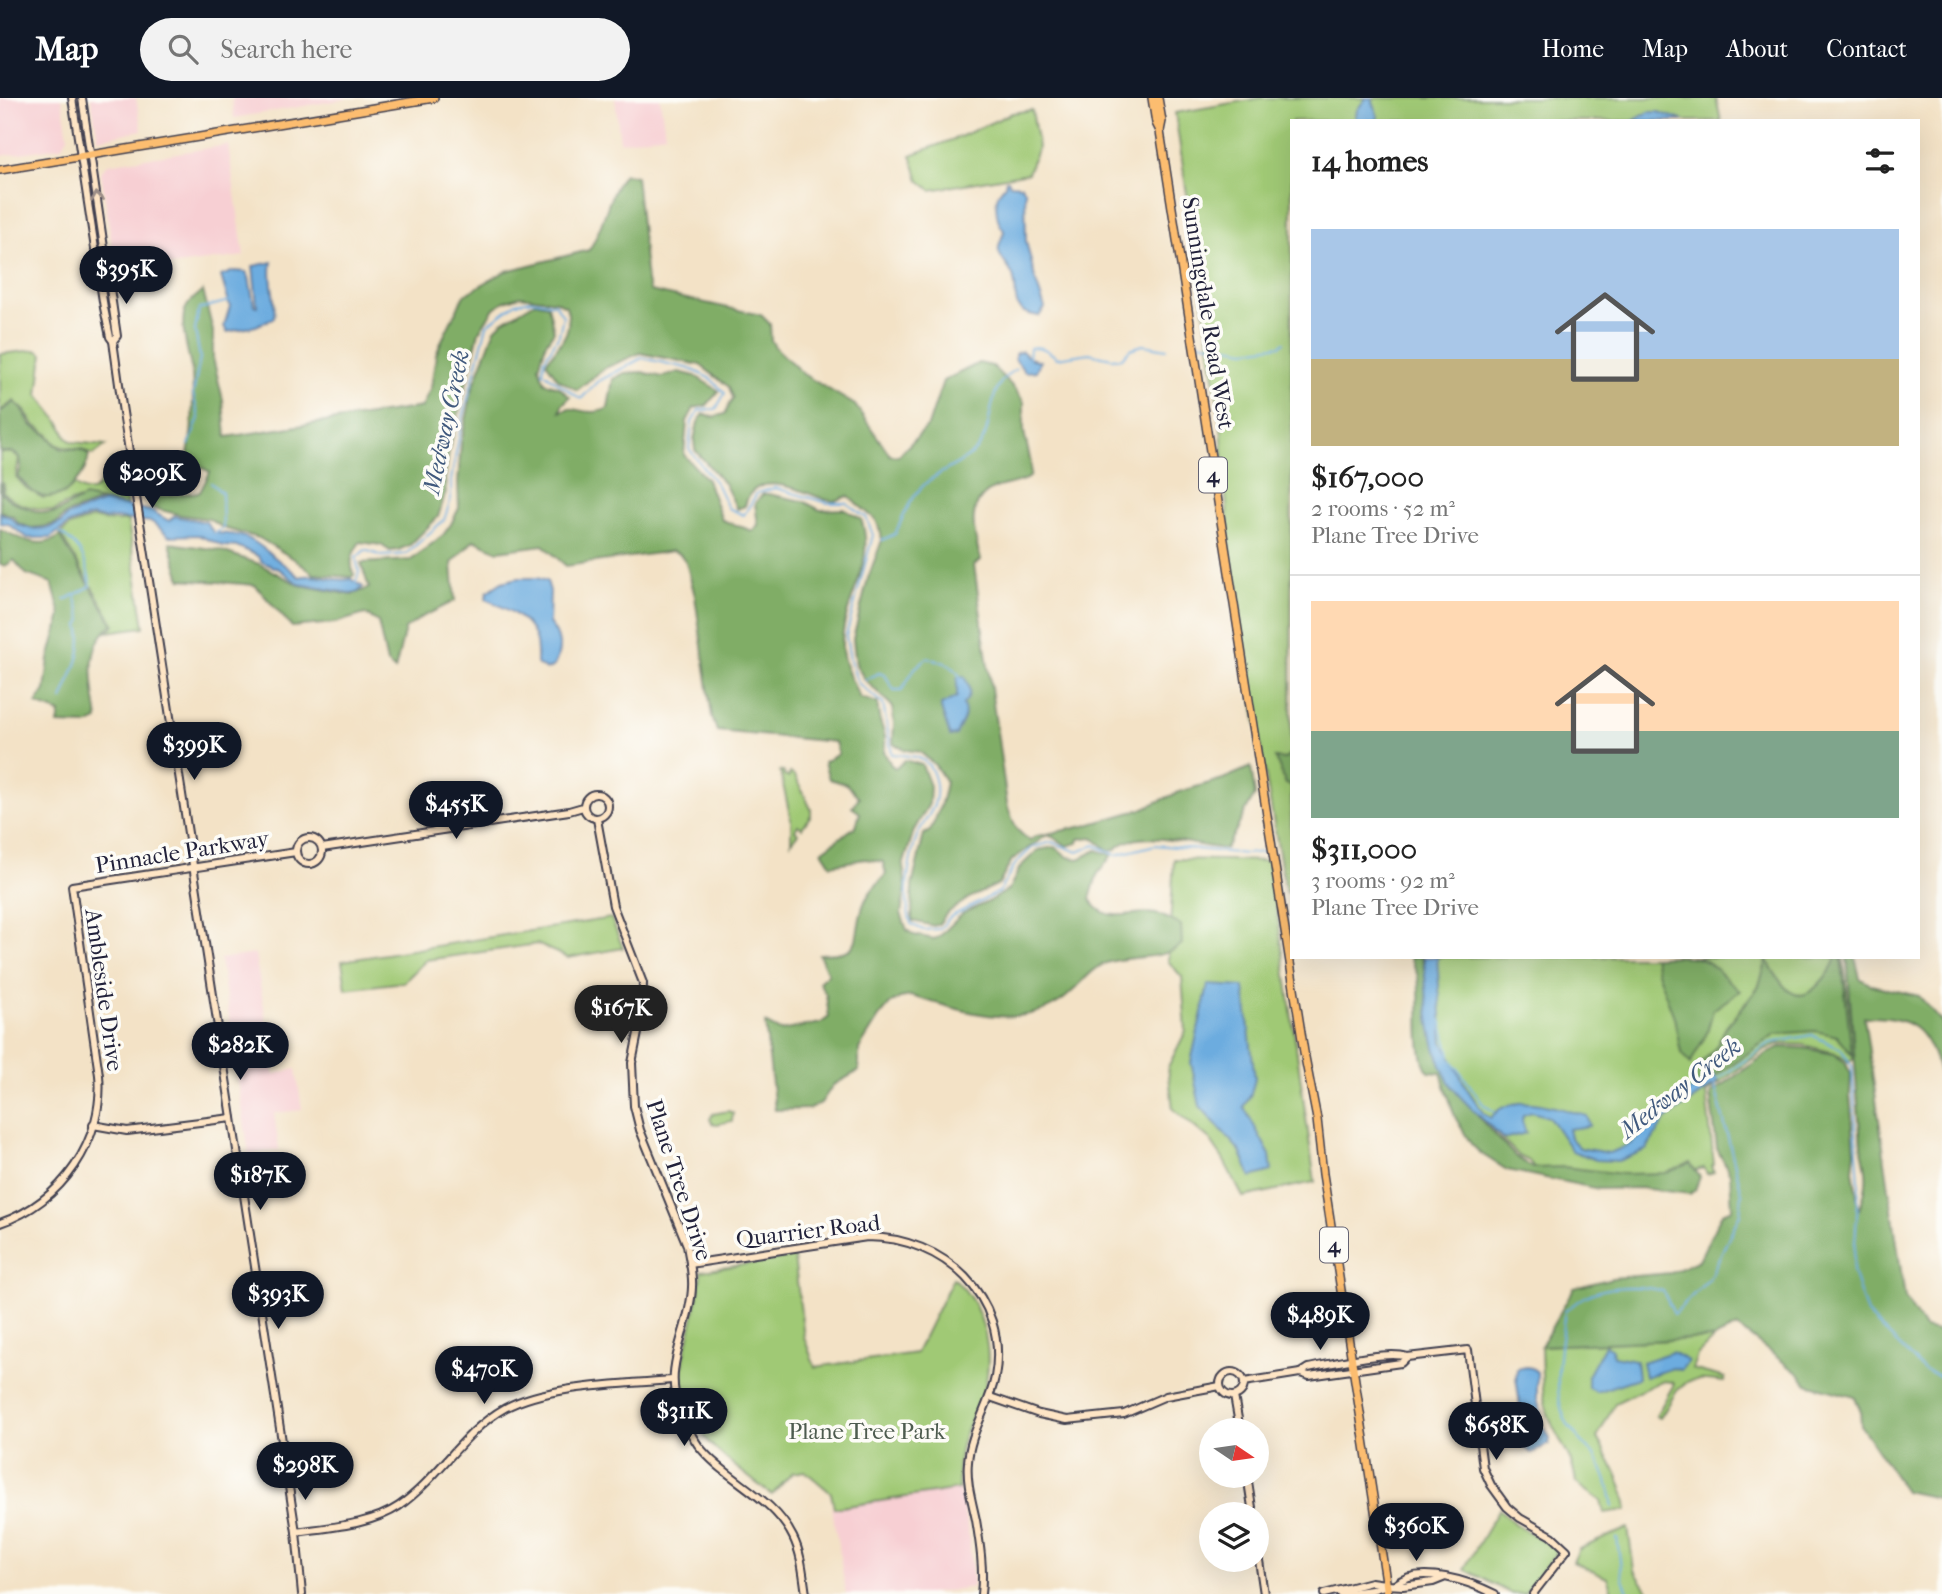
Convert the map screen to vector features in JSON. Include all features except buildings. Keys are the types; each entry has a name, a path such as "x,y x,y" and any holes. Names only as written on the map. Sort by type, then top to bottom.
{"main road":[{"path":"0,170 434,98"},
{"name":"Sunningdale Road West","path":"1152,98 1160,131 1309,1083 1308,1092 1318,1153 1322,1161 1352,1360"},
{"name":"Sunningdale Road West","path":"1158,98 1162,121 1160,131"},
{"name":"4","path":"1352,1360 1388,1594"}],"street":[{"path":"72,98 108,329 113,341 296,1532 302,1594"},
{"path":"82,98 117,336 113,341"},
{"path":"598,794 605,797 608,805 607,813 597,819 589,817 583,807 590,795 598,794"},
{"path":"322,848 583,807"},
{"name":"Plane Tree Drive","path":"597,819 613,906 643,983 642,1013 632,1063 634,1105 640,1130 687,1245 690,1264 692,1287 689,1311 676,1356 673,1380 677,1404 697,1444 768,1505 793,1536 801,1562 806,1594"},
{"path":"307,838 318,840 322,848 321,857 313,863 302,861 296,852 299,842 307,838"},
{"name":"Pinnacle Parkway","path":"72,886 296,852"},
{"name":"Ambleside Drive","path":"0,1223 37,1206 69,1175 84,1150 93,1125 100,1079 72,886"},
{"path":"93,1125 127,1131 232,1118"},
{"name":"Quarrier Road","path":"690,1264 867,1237 888,1237 944,1257 974,1287 985,1308 995,1339 996,1366 990,1397 976,1428 967,1464 981,1558 981,1594"},
{"path":"1244,1382 1300,1373 1308,1368 1352,1360 1468,1350 1483,1468 1491,1485 1507,1507 1520,1518 1552,1536 1567,1550 1533,1594"},
{"path":"1300,1373 1309,1376 1401,1363 1407,1357"},
{"path":"1229,1371 1240,1375 1244,1382 1241,1391 1234,1396 1225,1394 1220,1386 1221,1377 1229,1371"},
{"path":"296,1532 359,1522 398,1507 432,1477 479,1427 506,1408 530,1397 673,1380"},
{"path":"990,1397 1039,1414 1067,1420 1124,1414 1166,1396 1220,1386"},
{"path":"1234,1396 1238,1418"},
{"path":"1261,1572 1264,1594"},
{"path":"1340,1594 1387,1585 1433,1582 1443,1578 1471,1582 1495,1594"},
{"path":"1324,1594 1371,1582 1387,1585"}],"shaded area":[{"path":"0,98 62,98 68,137 61,147 0,156"},
{"path":"91,98 136,98 142,130 98,139"},
{"path":"232,98 346,98 346,99 234,118"},
{"path":"615,98 660,98 665,134 620,142"},
{"path":"228,145 244,256 116,273 101,172 108,164"},
{"path":"255,954 267,1026 231,1030 220,959"},
{"path":"270,1049 274,1074 296,1069 302,1110 274,1113 279,1150 249,1154 234,1055"},
{"path":"959,1489 969,1536 973,1587 928,1594 846,1594 832,1508"}],"green space":[{"path":"1260,98 1716,98 1721,119 1290,119 1290,892 1286,893 1232,581 1221,425 1175,113"},
{"path":"1032,110 1038,147 1028,173 931,190 919,180 911,155 1012,113"},
{"path":"624,174 636,176 650,291 761,315 770,324 771,340 775,347 803,374 855,405 890,455 898,456 928,426 943,381 979,363 992,366 1013,387 1024,402 1024,432 1031,463 1030,477 987,492 980,500 976,508 974,528 981,560 974,565 1007,804 1017,829 1030,840 1037,836 1084,826 1142,809 1179,792 1223,779 1251,767 1255,795 1225,849 1153,838 1126,842 1116,849 1108,850 1092,837 1079,839 1078,843 1067,846 1047,835 1012,860 999,884 969,898 946,914 939,924 934,926 912,921 912,886 924,834 930,831 946,782 935,765 920,752 893,744 892,706 865,680 856,665 853,639 868,578 882,540 876,520 848,496 835,501 826,500 780,485 758,487 750,494 745,506 737,509 724,483 695,450 694,440 698,422 704,414 714,417 725,414 733,398 729,387 700,365 640,353 605,368 577,390 558,379 546,362 567,330 566,306 555,301 520,296 494,308 479,332 449,452 446,492 438,517 410,545 398,550 390,551 381,545 360,542 352,558 354,575 351,577 314,574 259,538 223,528 209,519 152,508 153,497 200,492 210,472 187,460 193,396 183,317 188,304 203,291 213,331 213,358 223,400 226,437 422,407 431,387 436,355 464,295 506,271 589,250 618,182"},
{"path":"535,302 548,305 554,331 546,343 539,367 545,383 559,387 570,397 562,405 560,412 569,408 594,412 608,408 613,379 625,373 642,372 662,377 679,372 695,376 719,391 707,405 694,408 687,421 684,455 707,480 722,520 753,531 758,525 755,503 763,494 803,501 820,510 844,509 861,519 865,552 843,630 844,659 860,698 878,703 885,738 884,752 891,765 896,768 905,760 922,765 930,786 929,804 914,830 903,866 906,887 901,913 907,930 914,935 934,939 939,937 963,913 1009,889 1020,867 1038,850 1055,847 1068,857 1079,859 1097,850 1112,855 1097,875 1090,899 1097,907 1112,915 1156,914 1181,925 1182,944 1174,950 1155,956 1106,963 1094,970 1061,1001 1024,1015 986,1015 911,996 900,998 890,1004 879,1017 859,1049 859,1071 833,1085 821,1103 809,1109 775,1110 765,1023 780,1031 821,1023 829,1017 826,995 819,982 828,974 819,954 844,952 851,948 857,937 865,901 886,874 883,862 865,859 831,865 822,851 856,826 860,813 852,807 859,797 846,784 829,779 824,762 838,754 835,742 717,731 712,717 695,596 686,562 680,554 673,551 566,566 543,545 498,551 474,540 452,563 455,601 422,617 405,629 395,670 387,663 378,622 365,614 335,623 292,627 255,585 181,579 170,543 219,550 259,564 299,585 352,595 369,588 361,563 411,560 443,535 459,508 461,443 473,387 495,329"},
{"path":"36,350 43,354 38,395 72,442 106,445 93,455 82,449 56,444 48,434 33,424 25,411 14,401 0,411 0,354"},
{"path":"15,402 31,425 62,449 81,450 89,454 80,477 61,494 45,497 33,492 18,477 20,457 12,452 0,452 0,412"},
{"path":"0,453 12,453 19,458 16,477 26,488 43,498 64,494 74,485 83,490 94,490 99,486 111,461 119,459 127,507 90,498 74,501 54,511 20,504 3,492 4,484 0,482"},
{"path":"0,484 3,485 1,492 11,500 40,512 57,512 85,497 101,501 66,514 57,523 31,528 0,511"},
{"path":"93,518 128,521 144,627 107,632 115,625 60,534 70,526"},
{"path":"0,529 38,543 60,536 113,624 97,644 92,668 98,720 87,725 58,724 60,713 36,704 45,690 49,659 61,615 52,583 26,574 14,560 5,566 0,564"},
{"path":"1290,753 1290,785 1286,784 1275,758 1285,759"},
{"path":"780,771 784,772 784,776 789,777 790,773 795,776 811,809 811,815 802,828 798,825 795,830 798,833 791,842 791,820"},
{"path":"1174,859 1270,861 1315,1182 1243,1197 1210,1140 1173,1109 1168,1067 1186,1031 1182,977 1168,961"},
{"path":"611,918 623,948 568,958 537,944 426,960 404,982 346,989 342,961"},
{"path":"1411,959 1422,959 1441,1056 1480,1119 1515,1156 1533,1168 1564,1167 1623,1174 1666,1173 1690,1163 1700,1177 1695,1190 1690,1194 1639,1188 1599,1189 1507,1170 1480,1153 1471,1144 1455,1117 1441,1073 1429,1072 1424,1064 1416,970"},
{"path":"1426,959 1843,959 1855,1057 1848,1062 1835,1053 1804,1045 1778,1044 1766,1049 1706,1093 1714,1172 1707,1174 1704,1168 1668,1177 1540,1175 1529,1161 1519,1156 1480,1116 1443,1055"},
{"path":"1654,959 1701,959 1708,962 1740,991 1713,1010 1707,1033 1690,1064 1681,1053 1674,1017"},
{"path":"1835,959 1841,959 1852,1055 1837,1036 1815,1031 1775,1034 1693,1092 1690,1076 1716,1047 1726,1027 1758,988 1767,960 1782,984 1794,994 1809,992 1831,969"},
{"path":"1847,959 1855,959 1860,978 1871,985 1919,996 1942,1022 1942,1080 1931,1050 1918,1030 1897,1020 1864,1017 1905,1298 1924,1328 1942,1332 1942,1499 1905,1491 1861,1426 1860,1409 1855,1397 1807,1384 1799,1374 1737,1327 1714,1338 1541,1346 1574,1288 1612,1278 1671,1273 1699,1260 1722,1213 1732,1209 1730,1174 1717,1149 1710,1094 1769,1052 1780,1047 1804,1048 1834,1054 1846,1064 1851,1074 1855,1151 1853,1170 1859,1210 1866,1185"},
{"path":"728,1111 733,1113 732,1121 712,1123 710,1119 713,1114"},
{"name":"Plane Tree Park","path":"794,1257 804,1337 815,1367 916,1353 953,1278 964,1289 984,1330 988,1361 983,1395 960,1449 959,1489 834,1508 831,1493 805,1471 792,1473 772,1495 735,1466 703,1435 692,1418 685,1398 682,1375 701,1271"},
{"path":"1714,1338 1697,1355 1692,1369 1725,1378 1724,1382 1698,1380 1684,1384 1660,1418 1656,1416 1674,1384 1672,1382 1661,1381 1615,1403 1597,1438 1620,1482 1627,1510 1604,1513 1601,1501 1576,1483 1569,1456 1549,1417 1543,1391 1541,1346"},
{"path":"1499,1509 1516,1525 1559,1549 1524,1594 1512,1594 1464,1569"},
{"path":"1628,1528 1634,1570 1650,1594 1613,1594 1607,1578 1573,1562 1579,1549"}],"water":[{"path":"1366,98 1372,98 1378,117 1355,119 1357,110"},
{"path":"1649,112 1659,112 1678,119 1637,119"},
{"path":"1006,180 1010,184 1021,185 1025,190 1026,241 1045,308 1039,316 1019,308 1013,276 999,252 1004,231 997,214 997,201"},
{"path":"272,262 274,318 256,326 227,332 224,326 230,306 221,276 234,271 246,272 254,305 257,306 253,266"},
{"path":"1022,351 1029,358 1040,361 1036,371 1025,372 1015,359 1015,354"},
{"path":"104,502 152,511 169,521 174,516 206,522 214,533 237,535 252,540 299,577 351,579 363,587 358,592 350,593 299,584 279,569 262,562 258,556 239,547 223,546 198,535 169,536 152,522 92,516 69,524 50,538 28,538 8,524 0,523 0,513 10,517 18,525 32,529 49,528 61,523 67,516"},
{"path":"518,578 547,581 550,591 549,623 556,633 559,649 554,666 546,670 537,664 535,639 526,623 514,613 486,599 487,592 502,582"},
{"path":"964,677 966,681 969,695 963,704 963,720 956,735 950,736 941,705 957,697 957,678"},
{"path":"1424,959 1437,959 1443,1042 1466,1087 1484,1114 1491,1118 1510,1104 1523,1103 1550,1106 1587,1116 1590,1126 1568,1129 1570,1138 1580,1148 1609,1153 1620,1149 1630,1144 1688,1092 1713,1075 1718,1082 1665,1120 1646,1150 1618,1161 1596,1160 1572,1151 1549,1117 1532,1112 1523,1115 1526,1133 1503,1139 1457,1093 1440,1064 1426,991"},
{"path":"1208,985 1244,987 1255,1079 1244,1107 1270,1155 1272,1171 1251,1177 1240,1151 1200,1106 1191,1062"},
{"path":"1605,1345 1612,1349 1613,1356 1636,1360 1638,1378 1596,1392 1588,1388 1588,1376"},
{"path":"1672,1352 1688,1361 1681,1370 1673,1368 1645,1377 1642,1362"},
{"path":"1526,1367 1537,1372 1537,1398 1541,1413 1540,1418 1532,1424 1544,1428 1550,1438 1549,1444 1531,1453 1524,1447 1522,1434 1527,1424 1522,1420 1516,1377 1517,1369"}],"waterway":[{"name":"Medway Creek","path":"356,583 359,572 356,558 365,550 382,556 406,554 444,520 451,499 451,480 462,421 487,325 516,303 531,300 555,304 563,316 559,335 544,360 543,372 581,399 597,382 642,358 691,369 711,379 725,393 716,409 699,410 692,422 689,449 717,485 728,508 744,515 757,493 775,488 828,503 846,503 866,517 873,535 846,636 850,660 858,683 883,704 892,754 913,756 925,761 933,772 936,785 934,805 918,835 911,859 907,893 911,924 923,930 940,929 950,917 999,892 1016,863 1033,847 1052,842 1078,852 1095,845 1116,855 1155,845 1246,854 1270,851"},
{"path":"189,445 199,418 193,394 200,358 195,330 199,309 229,301"},
{"path":"1198,342 1246,350 1281,345 1284,342"},
{"path":"1029,358 1030,348 1034,347 1045,349 1057,358 1089,353 1116,359 1122,358 1130,349 1143,345 1167,349"},
{"path":"882,540 895,534 913,498 928,481 976,450 987,430 998,386 1016,369"},
{"path":"211,483 222,493 223,528 214,534"},
{"path":"59,532 73,543 82,555 91,586 65,600"},
{"path":"62,700 81,645 79,625 82,620 75,595"},
{"path":"865,680 879,673 885,675 894,690 902,690 915,668 927,658 950,666 960,677"},
{"name":"Medway Creek","path":"1441,1020 1450,1055"},
{"name":"Medway Creek","path":"1715,1081 1770,1043 1812,1035 1841,1049 1852,1066 1859,1185 1853,1272 1867,1314 1925,1371 1942,1377"},
{"name":"Medway Creek","path":"1452,1060 1483,1104 1494,1112"},
{"path":"1613,1507 1602,1469 1568,1425 1561,1407 1558,1366 1565,1311 1593,1293 1634,1287 1663,1291 1674,1314 1709,1279 1740,1214 1742,1193 1714,1083"},
{"path":"1617,1538 1622,1576 1629,1594"}]}
